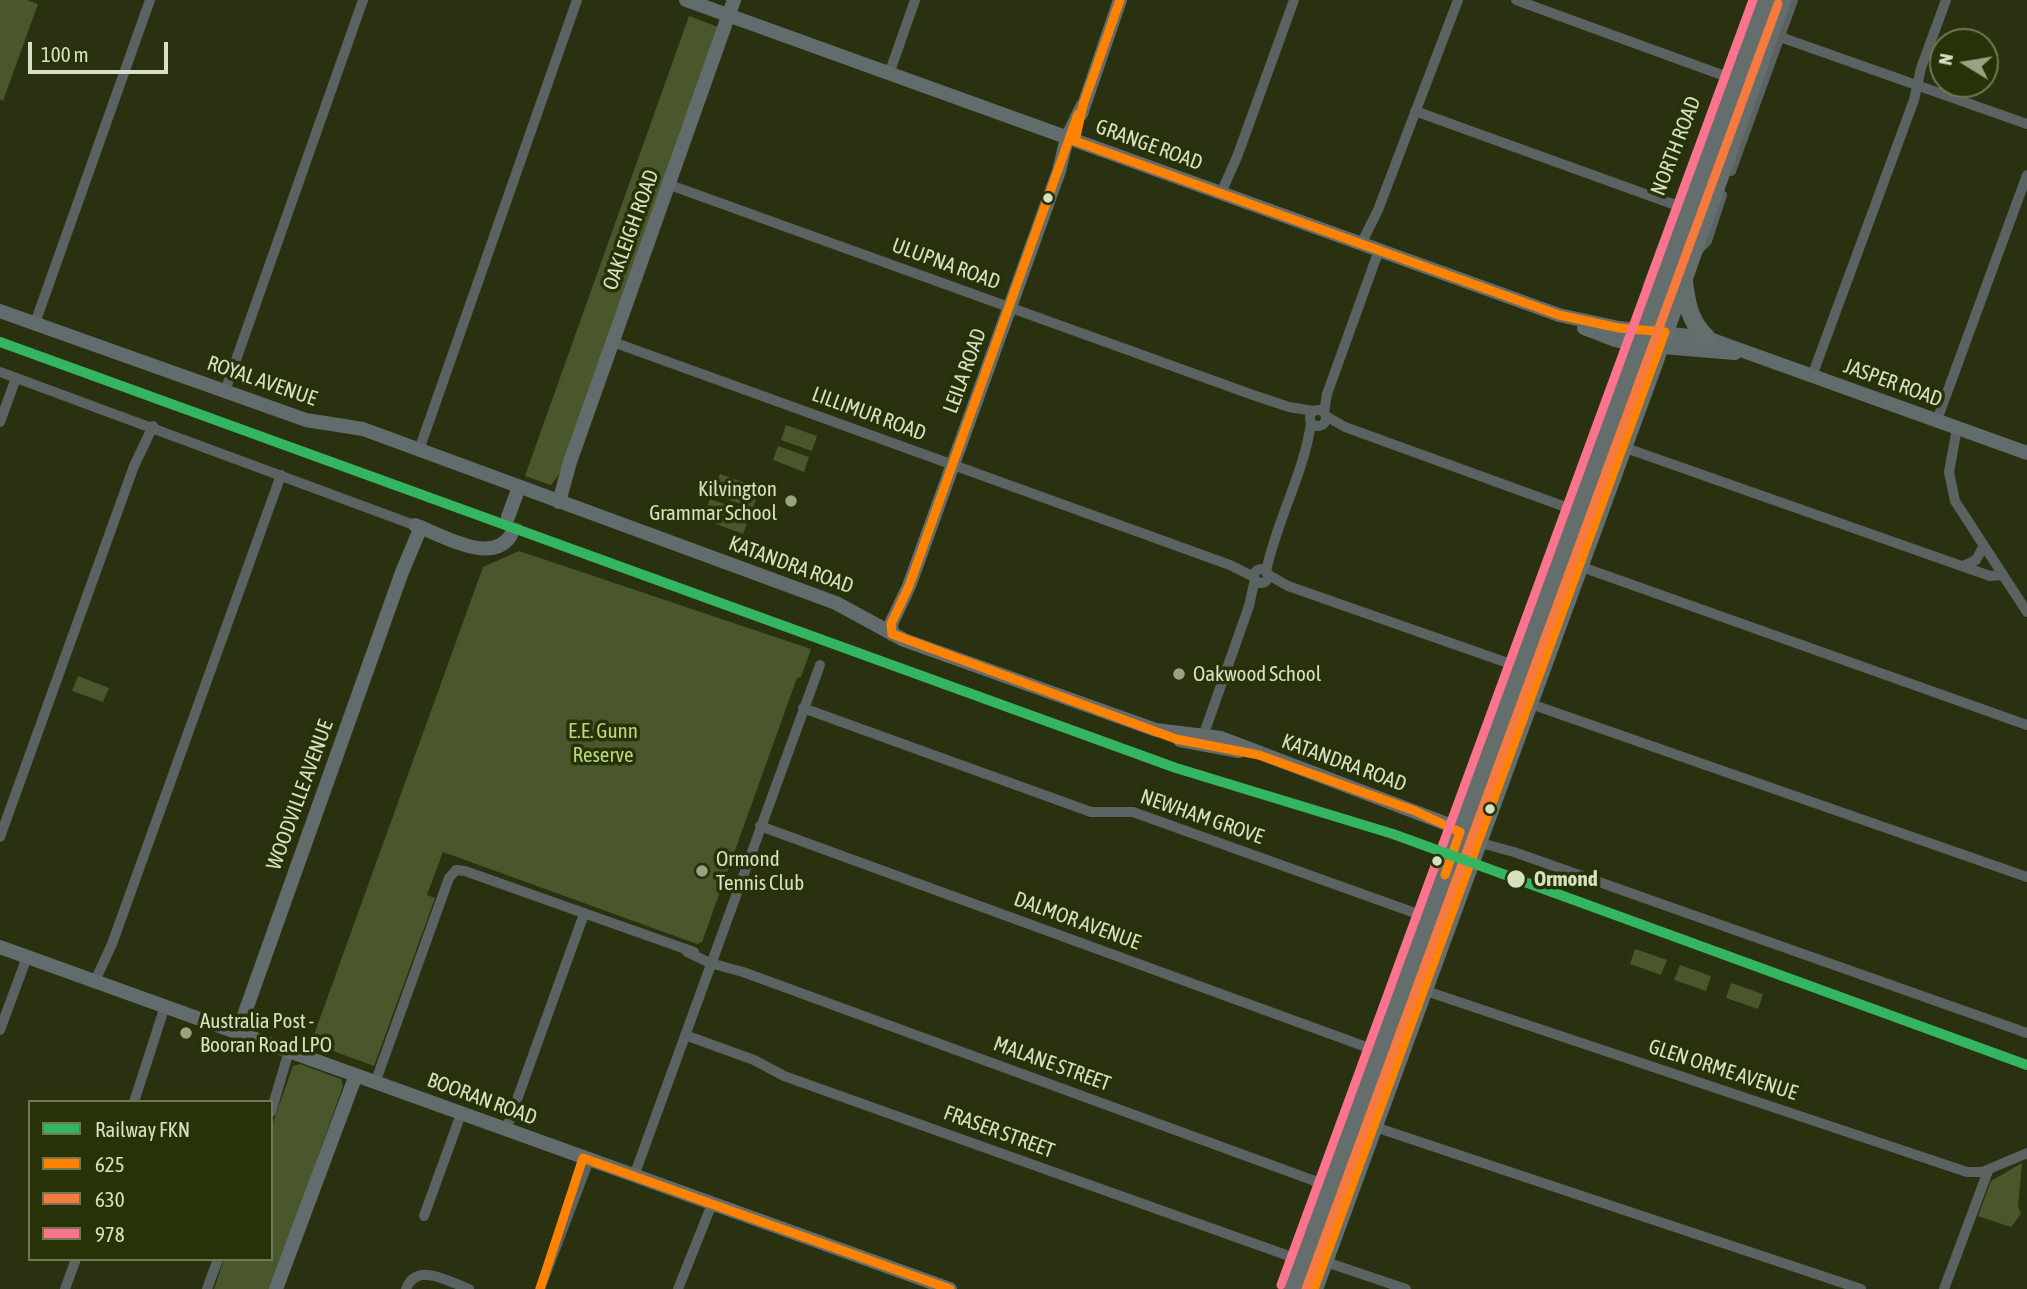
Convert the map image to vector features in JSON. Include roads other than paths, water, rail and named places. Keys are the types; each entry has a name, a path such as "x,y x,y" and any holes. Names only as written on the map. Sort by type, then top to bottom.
{"highway":[{"name":"NORTH ROAD","path":"1314,1289 1324,1261 1340,1189 1380,1052 1414,987 1478,838 1641,400 1689,258 1690,210 1732,78 1768,33 1766,0"},
{"name":"NORTH ROAD","path":"1293,1289 1303,1261 1372,1126 1414,987 1429,918 1520,667 1690,210 1782,0"},
{"path":"1682,279 1689,314 1698,330 1707,338"},
{"path":"1620,394 1641,400"}],"street":[{"path":"35,323 150,0"},
{"path":"225,391 363,0"},
{"path":"419,450 577,0"},
{"name":"GRANGE ROAD","path":"686,0 1559,315 1641,337 1662,339"},
{"name":"OAKLEIGH ROAD","path":"555,501 734,0"},
{"path":"889,74 915,0"},
{"name":"LEILA ROAD","path":"893,629 1120,0"},
{"path":"1224,194 1294,0"},
{"path":"1201,740 1327,394 1377,210 1458,0"},
{"path":"1516,0 1732,78"},
{"name":"NORTH ROAD","path":"1732,78 1755,0"},
{"name":"NORTH ROAD","path":"1689,258 1707,241 1768,33 1793,0"},
{"path":"1812,376 1946,0"},
{"path":"1768,33 2027,124"},
{"path":"1415,111 1690,210"},
{"path":"1937,421 2027,175"},
{"name":"ULUPNA ROAD","path":"670,185 1596,518"},
{"name":"ROYAL AVENUE","path":"0,311 306,420 355,427 555,501"},
{"name":"JASPER ROAD","path":"1662,339 1707,338 2027,453"},
{"name":"JASPER ROAD","path":"1662,339 1744,353"},
{"name":"LILLIMUR ROAD","path":"613,342 1539,674"},
{"path":"0,372 474,546 496,541 507,533"},
{"path":"0,422 16,378"},
{"path":"0,837 149,425"},
{"path":"1957,428 1950,462 1952,492 1960,512 2027,611"},
{"path":"1623,447 1995,577 2002,575"},
{"path":"98,982 281,475"},
{"path":"512,518 523,488"},
{"name":"KATANDRA ROAD","path":"555,501 859,613 913,642 1157,730 1259,755 1462,827 1478,838"},
{"name":"WOODVILLE AVENUE","path":"238,1032 418,526"},
{"path":"1963,566 1976,560 1983,547"},
{"path":"1579,566 2027,725"},
{"path":"634,1176 820,665"},
{"path":"1528,703 2027,877"},
{"name":"NEWHAM GROVE","path":"803,708 1091,812 1133,812 1429,918"},
{"name":"DALMOR AVENUE","path":"760,826 1380,1052"},
{"path":"1478,838 2027,1033"},
{"name":"MALANE STREET","path":"375,1083 453,872 465,870 1340,1189"},
{"path":"506,1130 584,914"},
{"name":"BOORAN ROAD","path":"0,947 950,1289"},
{"path":"0,1030 27,957"},
{"name":"GLEN ORME AVENUE","path":"1414,987 1961,1170 1977,1173 1987,1171"},
{"path":"135,1100 169,1007"},
{"name":"FRASER STREET","path":"685,1035 754,1060 784,1076 1303,1261"},
{"path":"273,1107 292,1052"},
{"path":"276,1289 353,1074"},
{"path":"424,1216 461,1114"},
{"path":"1372,1126 1861,1289"},
{"path":"1944,1289 1987,1171 2019,1154 2027,1153"},
{"path":"540,1289 586,1159"},
{"path":"678,1289 709,1203"},
{"path":"65,1289 75,1261"},
{"path":"207,1289 217,1261"},
{"path":"1324,1261 1406,1289"},
{"path":"406,1289 414,1277 424,1274 469,1289"}],"tunnel":[{"path":"511,535 517,520"}],"rail line":[{"name":"FKN","path":"0,342 1176,768 1393,834 2027,1065"}],"place":[{"name":"Kilvington Grammar School","path":"791,501"},
{"name":"Oakwood School","path":"1179,674"},
{"name":"Ormond Tennis Club","path":"702,871"},
{"name":"Ormond","path":"1516,879"},
{"name":"Australia Post - Booran Road LPO","path":"186,1033"}],"park label":[{"name":"E.E. Gunn Reserve","path":"603,743"}]}
